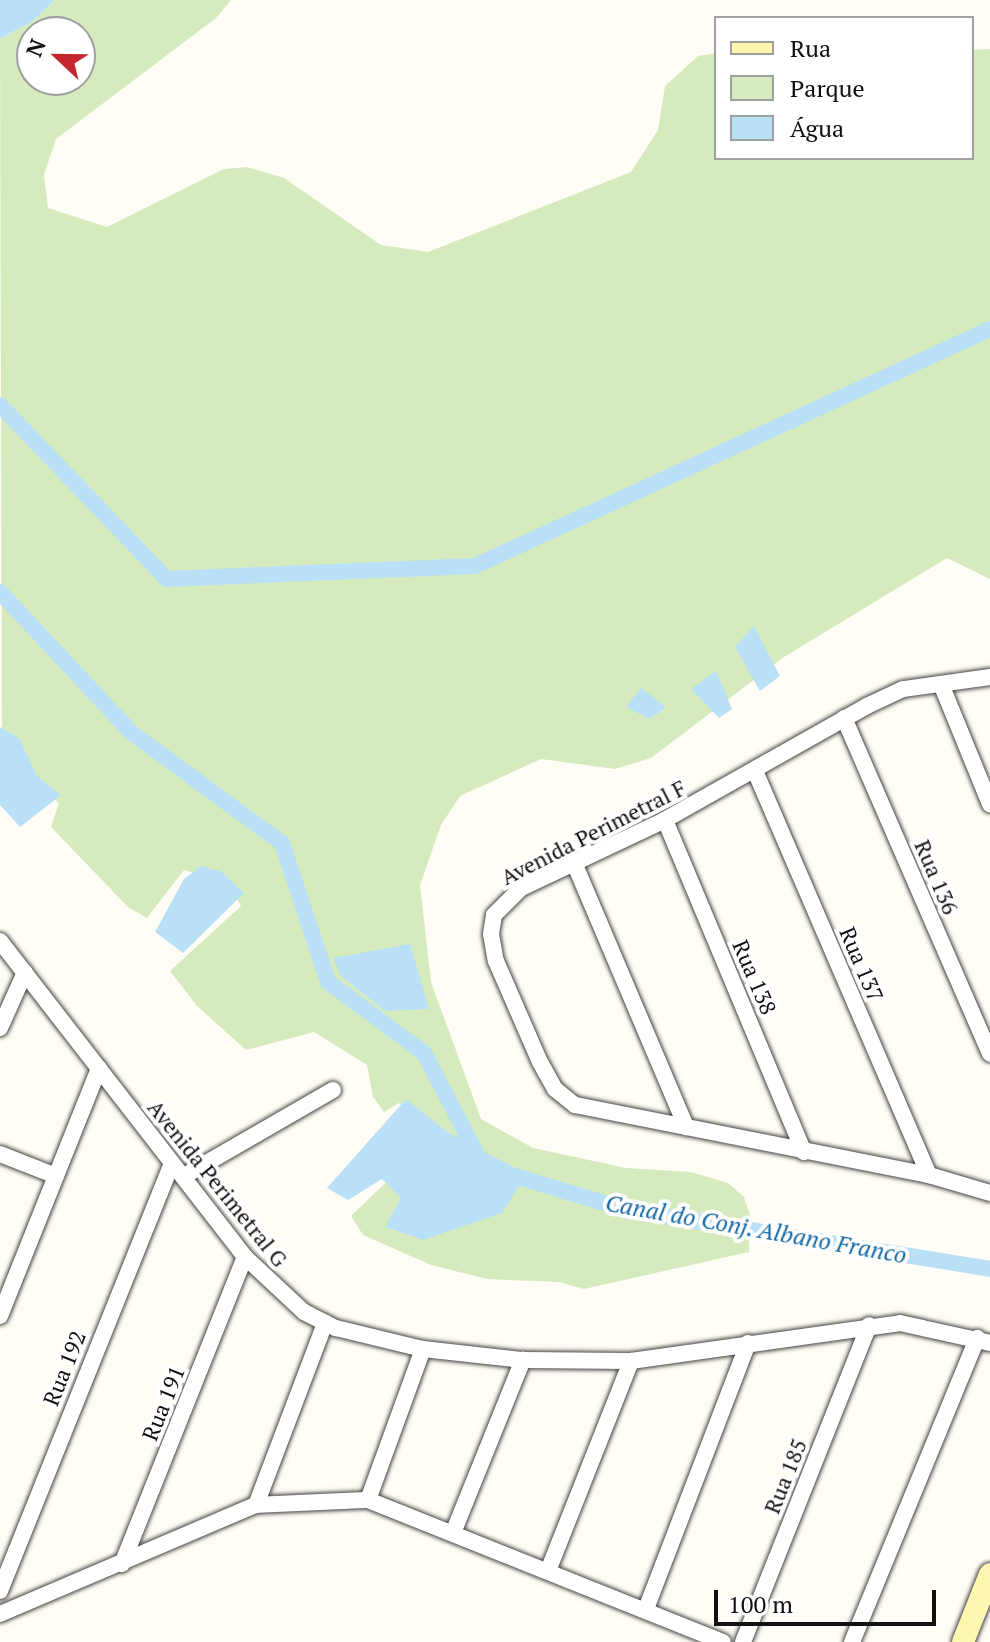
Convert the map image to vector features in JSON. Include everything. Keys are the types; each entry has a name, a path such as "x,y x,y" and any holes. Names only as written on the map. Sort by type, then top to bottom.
{"street":[{"name":"Avenida Perimetral F","path":"990,677 903,689 844,718 665,820 521,888 494,915 496,961 513,1002 555,1089 575,1105 929,1175 990,1193"},
{"path":"941,684 990,804"},
{"name":"Rua 136","path":"844,718 990,1054"},
{"name":"Rua 137","path":"755,771 929,1175"},
{"name":"Rua 138","path":"665,820 804,1152"},
{"path":"575,865 686,1127"},
{"name":"Avenida Perimetral G","path":"0,941 245,1257 304,1312 325,1323 423,1349 523,1360 631,1361 900,1323 984,1340"},
{"path":"0,1028 25,972"},
{"path":"0,1316 99,1068"},
{"path":"184,1176 333,1090"},
{"path":"0,1154 56,1176"},
{"name":"Rua 192","path":"0,1591 172,1163"},
{"name":"Rua 191","path":"122,1564 245,1257"},
{"path":"256,1505 325,1323"},
{"name":"Rua 185","path":"743,1642 869,1325"},
{"path":"852,1642 984,1340"},
{"path":"646,1609 748,1343"},
{"path":"368,1500 423,1349"},
{"path":"453,1533 523,1360"},
{"path":"548,1571 631,1361"},
{"path":"0,1614 256,1505 368,1500 723,1642"},
{"path":"963,1642 990,1574"}],"green space":[{"path":"55,0 231,0 216,18 56,139 44,175 48,208 107,227 224,169 247,167 284,178 381,245 428,252 631,172 658,130 665,86 698,56 714,53 714,160 974,160 974,50 990,49 990,579 947,558 784,657 651,758 615,769 541,759 460,796 441,825 420,885 431,982 481,1119 533,1148 626,1168 691,1172 728,1183 744,1197 750,1215 749,1252 584,1289 559,1282 487,1279 431,1265 363,1235 351,1216 418,1151 422,1119 399,1103 384,1112 373,1097 367,1065 314,1032 246,1050 197,1006 170,971 241,906 227,882 184,870 147,918 128,907 51,827 59,803 2,751 0,39 16,30 16,96 96,96 96,16 38,16"}],"water":[{"path":"0,0 55,0 38,16 16,16 16,30 0,39"},
{"path":"754,626 780,676 760,691 735,647"},
{"path":"716,671 732,709 719,718 691,689"},
{"path":"641,688 666,707 650,719 626,707"},
{"path":"0,727 19,738 37,776 61,795 20,827 0,805"},
{"path":"201,866 222,872 244,893 183,953 155,932 184,879"},
{"path":"410,944 429,1009 385,1011 341,976 333,958"},
{"path":"406,1099 446,1131 526,1174 502,1213 423,1240 385,1227 401,1198 382,1179 348,1200 327,1188"}],"waterway":[{"path":"0,405 167,579 475,566 990,329"},
{"name":"Canal do Conj. Albano Franco","path":"0,592 132,733 282,843 328,982 424,1053 482,1164"},
{"name":"Canal do Conj. Albano Franco","path":"502,1172 627,1210 990,1269"}]}
